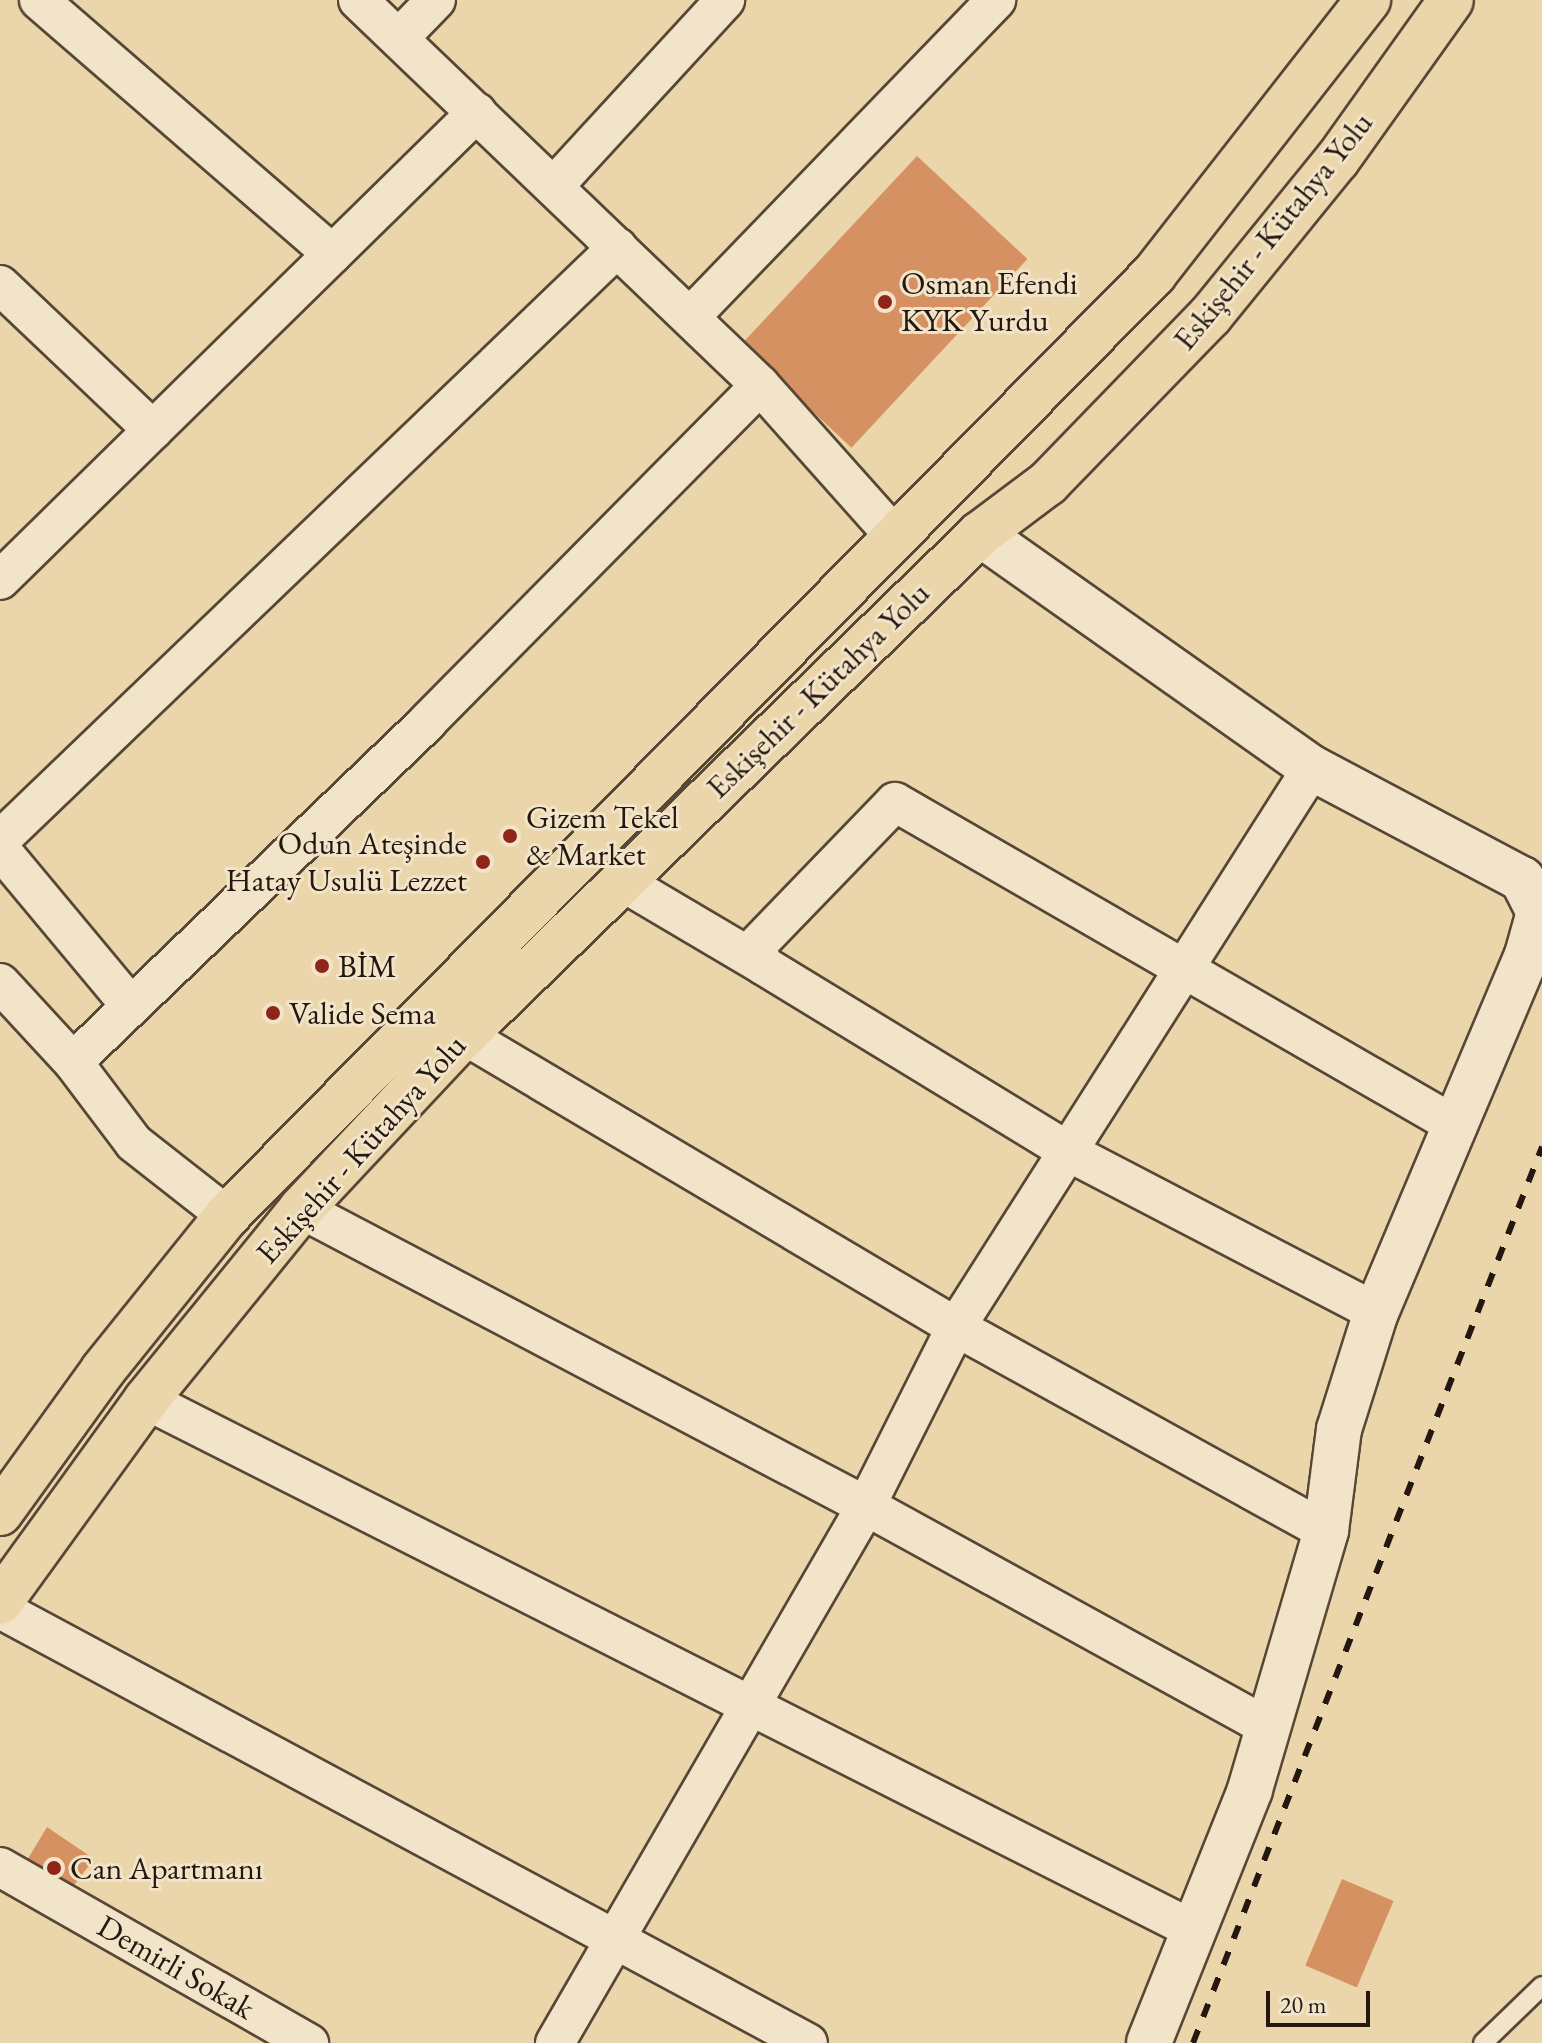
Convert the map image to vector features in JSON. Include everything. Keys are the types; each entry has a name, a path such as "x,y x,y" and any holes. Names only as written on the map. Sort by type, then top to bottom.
{"highway":[{"name":"Eskişehir - Kütahya Yolu","path":"0,1513 103,1370 227,1216 897,539 1154,274 1368,0"},
{"name":"Eskişehir - Kütahya Yolu","path":"0,1602 146,1400 301,1209 464,1035 980,534 1048,483 1210,316 1337,160 1451,0"}],"street":[{"path":"39,0 332,254"},
{"path":"358,0 760,385 897,539"},
{"path":"399,38 436,0"},
{"path":"554,186 725,0"},
{"path":"690,317 996,0"},
{"path":"0,580 477,112"},
{"path":"0,840 618,247"},
{"path":"0,285 153,430"},
{"path":"73,1062 129,1004 428,721 760,385"},
{"path":"980,534 1312,768 1522,879 1539,912 1527,955 1376,1312 1339,1429 1326,1531 1250,1790 1149,2043"},
{"path":"555,2043 866,1506 956,1327 1189,968 1312,768"},
{"path":"763,965 756,946 895,802 1189,968 1453,1124"},
{"path":"0,849 129,1004"},
{"path":"621,881 1071,1153 1376,1312"},
{"path":"0,983 73,1062 134,1143 227,1216"},
{"path":"464,1035 956,1327 1326,1531"},
{"path":"301,1209 866,1506 1269,1728"},
{"path":"146,1400 750,1710 1194,1930"},
{"path":"0,1609 808,2043"},
{"name":"Demirli Sokak","path":"0,1867 309,2043"}],"lane":[{"path":"1483,2043 1542,1986"}],"building":[{"name":"Osman Efendi KYK Yurdu","path":"917,156 1027,259 851,448 741,345"},
{"name":"Can Apartmanı","path":"47,1827 94,1859 61,1902 17,1877"},
{"path":"1342,1879 1394,1901 1357,1987 1305,1966"}],"railway":[{"path":"1193,2043 1542,1147"}],"place":[{"name":"Osman Efendi KYK Yurdu","path":"885,302"},
{"name":"Gizem Tekel & Market","path":"510,836"},
{"name":"Odun Ateşinde Hatay Usulü Lezzet","path":"483,862"},
{"name":"BİM","path":"322,966"},
{"name":"Valide Sema","path":"273,1013"},
{"name":"Can Apartmanı","path":"54,1868"}]}
